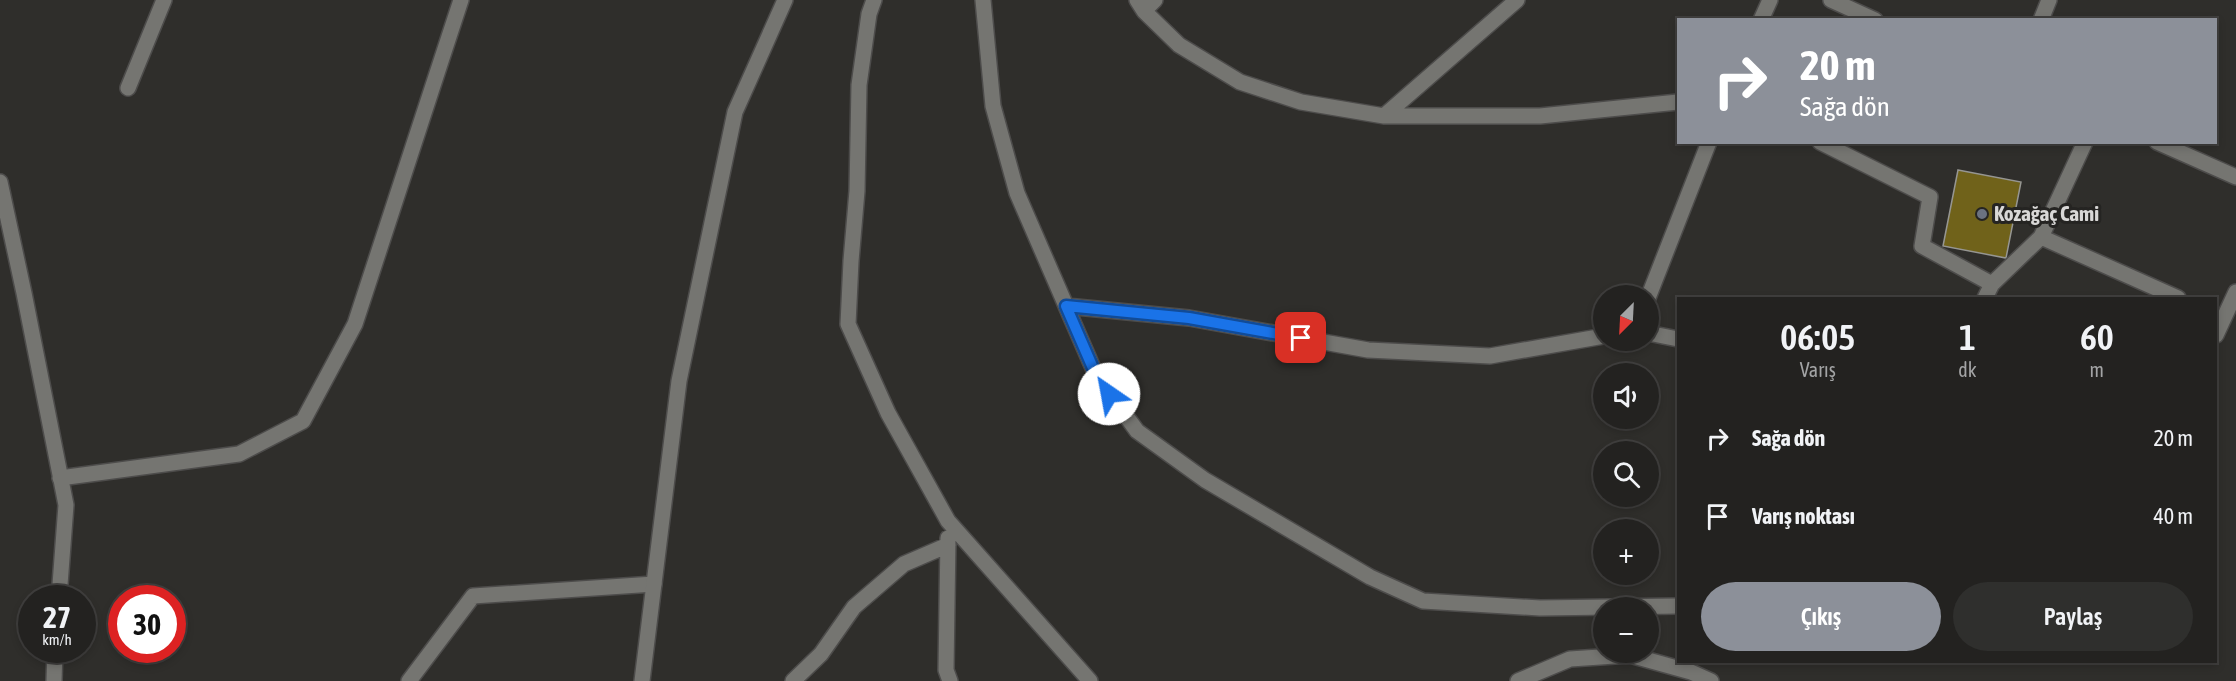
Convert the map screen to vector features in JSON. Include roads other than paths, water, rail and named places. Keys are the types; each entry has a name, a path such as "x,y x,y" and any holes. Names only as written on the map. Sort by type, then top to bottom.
{"street":[{"path":"128,88 164,0"},
{"path":"60,478 239,454 303,421 355,324 461,0"},
{"path":"642,681 679,381 735,112 785,0"},
{"path":"874,0 869,14 860,85 857,191 850,261 848,324 888,413 948,521 1090,681"},
{"path":"983,0 993,106 1017,193 1096,375 1137,431 1205,480 1370,577 1423,601 1540,608 1677,606"},
{"path":"1384,116 1517,0"},
{"path":"1762,18 1770,0"},
{"path":"1831,0 1871,18"},
{"path":"2041,18 2049,0"},
{"path":"1145,4 1179,45 1240,82 1301,102 1384,116 1540,116 1677,102"},
{"path":"1653,285 1708,144"},
{"path":"1824,144 1930,197 1922,246 1992,284"},
{"path":"1985,297 1992,284 2041,237 2084,144"},
{"path":"2162,144 2236,177"},
{"path":"0,182 66,505 60,585"},
{"path":"2041,237 2176,297"},
{"path":"2219,317 2236,292"},
{"path":"1066,306 1189,318 1368,350 1490,356 1593,338"},
{"path":"1659,335 1677,339"},
{"path":"948,521 946,670 950,681"},
{"path":"792,681 821,654 854,607 904,564 948,544"},
{"path":"409,681 473,596 654,584"},
{"path":"1518,681 1570,658 1630,656 1691,672 1712,681"},
{"path":"54,681 55,663"}],"place":[{"name":"Kozağaç Cami","path":"1982,214"}]}
